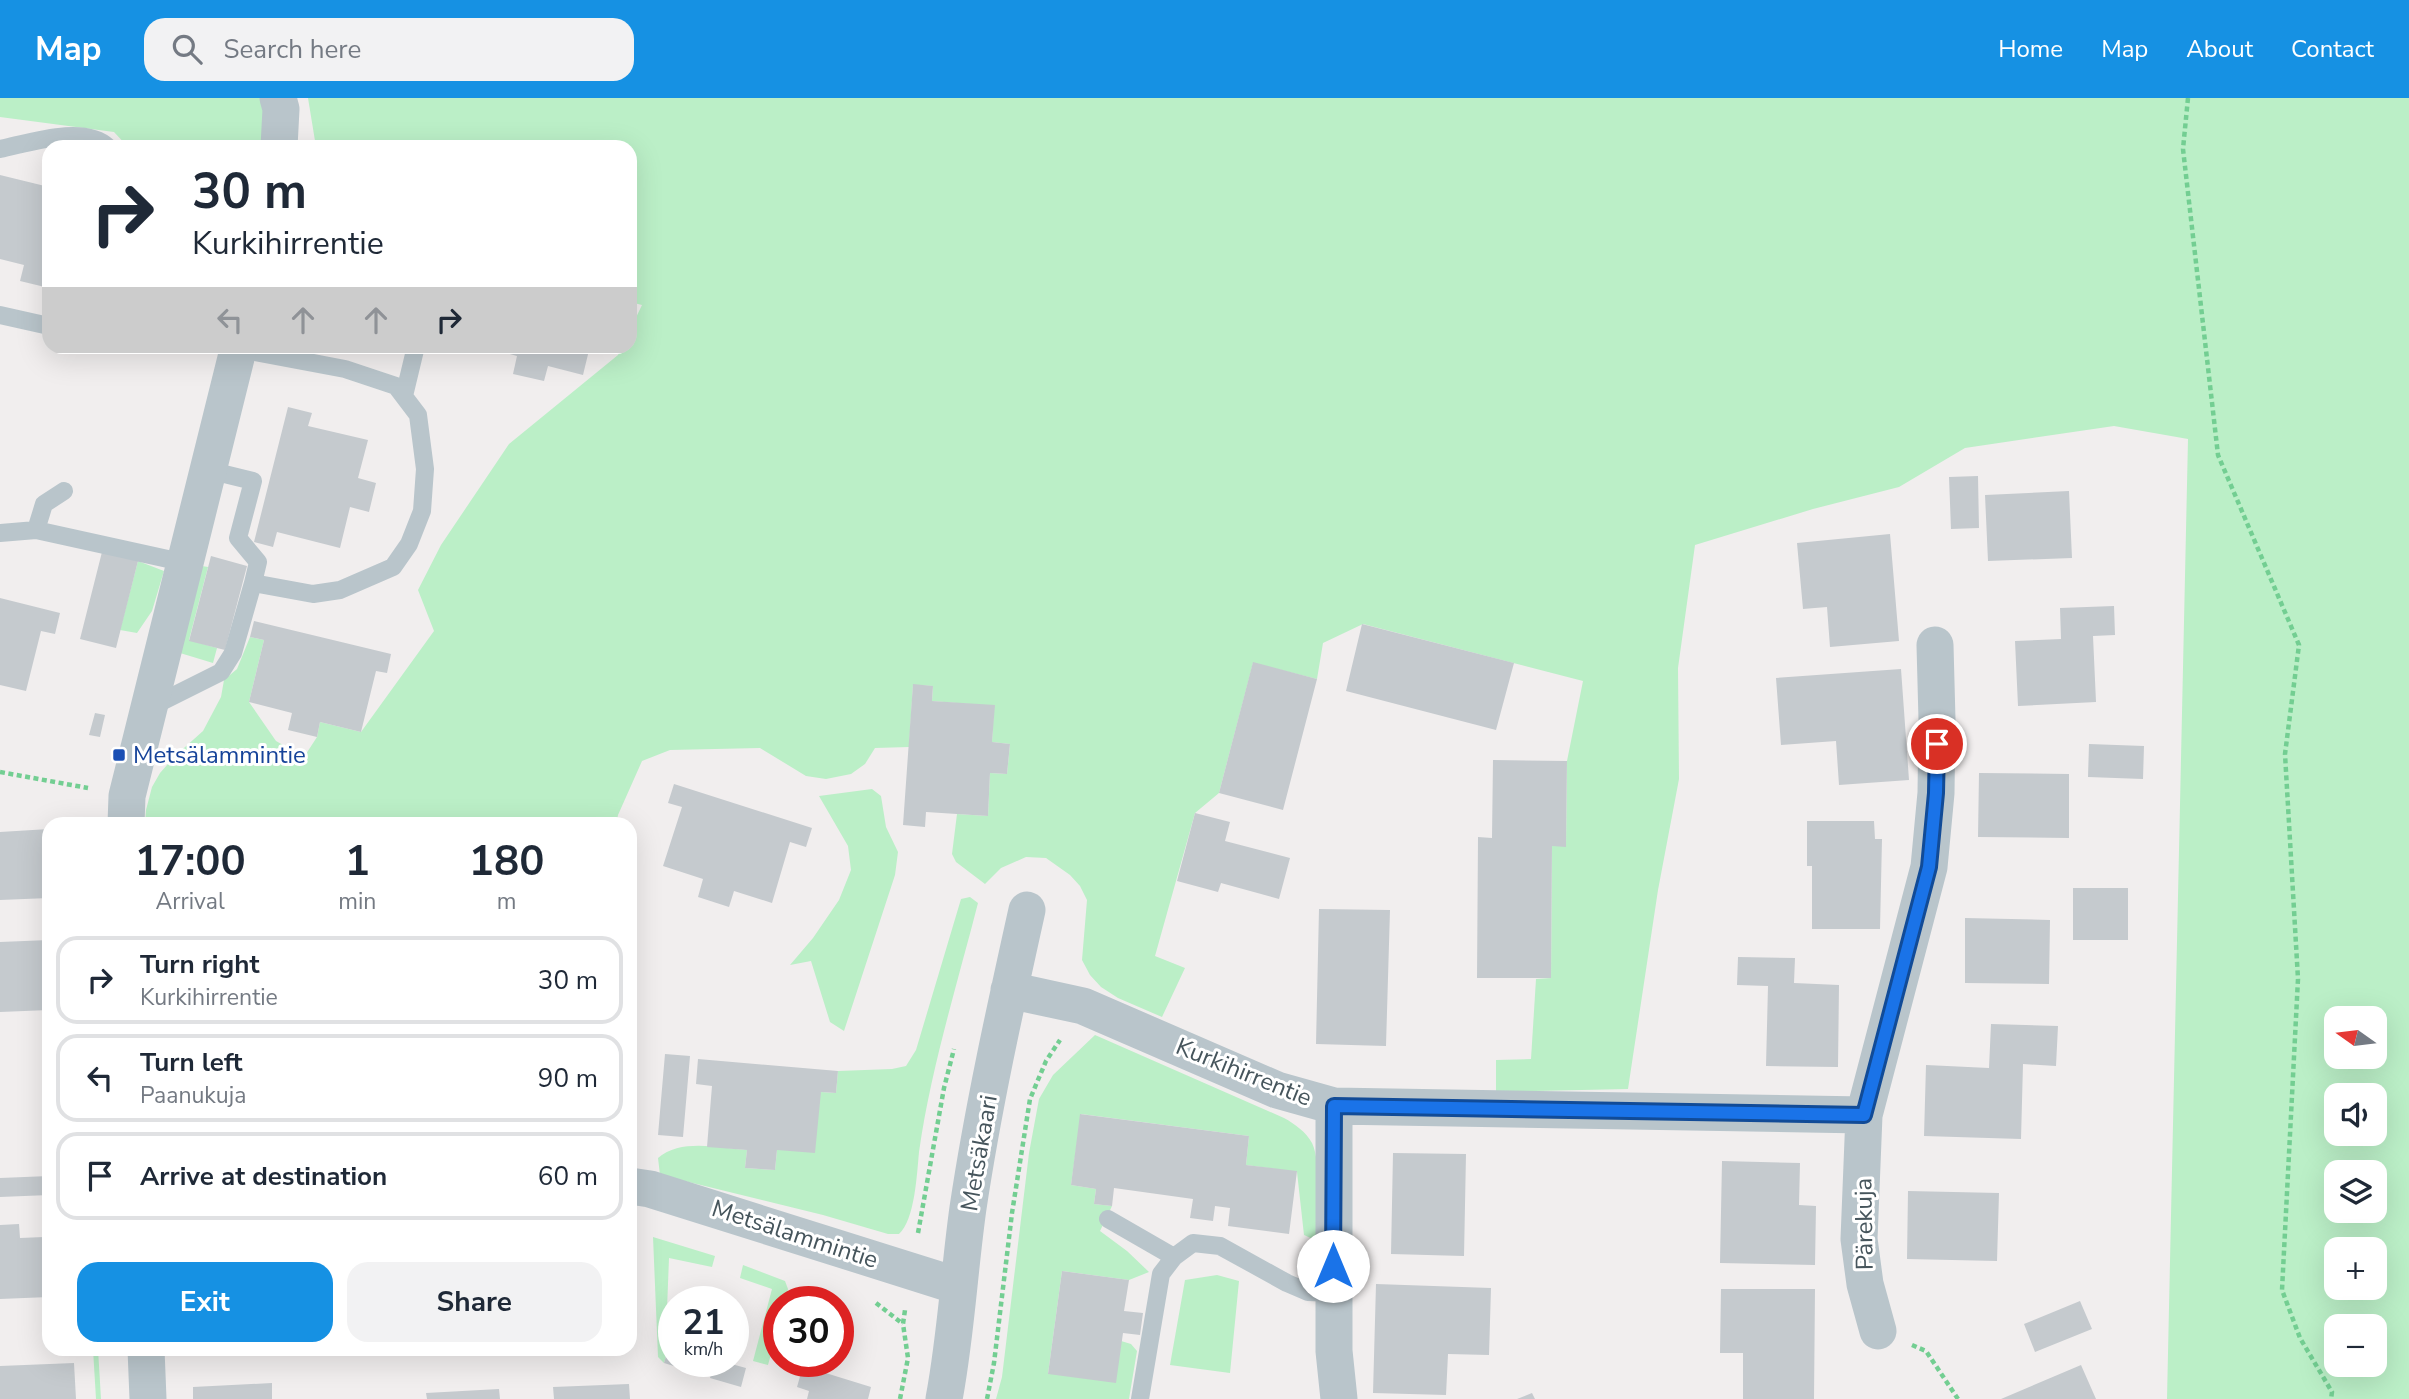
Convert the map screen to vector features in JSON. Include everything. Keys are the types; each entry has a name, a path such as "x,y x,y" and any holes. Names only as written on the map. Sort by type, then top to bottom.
{"street":[{"path":"278,98 281,109 279,140"},
{"path":"126,810 208,470 233,354"},
{"name":"Pärekuja","path":"1878,1331 1865,1284 1859,1239 1864,1115 1929,867 1936,780 1935,645"},
{"name":"Metsäkaari","path":"944,1399 979,1142 1027,910"},
{"name":"Kurkihirrentie","path":"1009,990 1083,1006 1277,1090 1334,1106 1864,1115"},
{"path":"1334,1106 1333,1293 1334,1351 1339,1399"},
{"name":"Metsälammintie","path":"637,1187 958,1286"},
{"path":"146,1356 148,1399"}],"lane":[{"path":"0,149 69,134 94,140"},
{"path":"0,314 42,324"},
{"path":"253,583 313,594 340,590 393,567 410,544 422,511 425,469 418,415 396,387 345,369 269,354"},
{"path":"404,396 414,354"},
{"path":"149,709 221,673 233,653 253,583 258,562 238,538 253,481 208,470"},
{"path":"36,530 44,504 64,491"},
{"path":"0,533 36,530 186,563"},
{"path":"1108,1219 1174,1257"},
{"path":"1140,1399 1161,1274 1174,1257 1193,1243 1220,1246 1308,1292 1333,1293"}],"path":[{"path":"2188,98 2183,149 2218,455 2299,645 2285,754 2298,979 2282,1290 2301,1338 2332,1392 2331,1399"},
{"path":"0,772 126,810"},
{"path":"987,1399 1030,1099 1046,1061 1083,1006"},
{"path":"1878,1331 1926,1351 1958,1399"}],"green space":[{"path":"0,98 260,98 268,132 267,140 121,140 114,132 0,117"},
{"path":"308,98 2409,98 2409,1399 2167,1399 2188,439 2114,426 1965,448 1899,487 1813,509 1695,545 1678,668 1679,779 1658,890 1628,1089 1496,1092 1496,1060 1531,1059 1536,979 1551,978 1552,846 1566,846 1567,761 1583,681 1363,624 1323,643 1317,679 1253,663 1219,793 1195,813 1155,956 1185,968 1162,1017 1118,998 1101,987 1090,975 1082,960 1087,900 1070,875 1046,858 1026,857 1001,868 985,884 956,862 952,854 957,814 988,816 990,773 1007,774 1010,744 992,742 994,706 932,701 933,686 913,685 909,747 875,748 865,764 851,774 826,779 806,776 760,748 670,750 642,761 618,817 146,817 152,787 160,773 203,731 221,697 224,680 237,669 250,637 264,640 249,702 276,741 304,757 317,737 320,722 361,732 434,631 418,590 441,545 509,444 618,354 637,354 637,315 642,305 637,304 637,140 315,140"},
{"path":"138,561 164,571 152,611 137,633 120,630"},
{"path":"202,566 208,567 189,640 217,648 213,663 180,653"},
{"path":"872,789 881,796 886,827 898,852 895,875 844,1031 830,1022 811,961 790,965 813,938 839,900 851,870 848,846 819,796"},
{"path":"970,897 978,903 930,1089 912,1207 899,1234 888,1234 823,1215 660,1175 658,1158 667,1152 689,1146 747,1150 745,1168 775,1170 777,1150 821,1092 836,1093 838,1071 906,1066 916,1050 961,899"},
{"path":"1095,1035 1284,1118 1303,1132 1312,1143 1317,1164 1317,1241 1304,1235 1297,1172 1246,1165 1249,1136 1081,1114 1071,1185 1096,1189 1094,1204 1112,1206 1100,1231 1149,1272 1129,1280 1062,1271 1048,1374 1121,1341 1131,1344 1137,1351 1129,1399 996,1399 1002,1377 1029,1153 1039,1099 1053,1075"},
{"path":"653,1237 715,1256 712,1267 669,1258 668,1286 658,1286 658,1357"},
{"path":"743,1265 785,1281 787,1286 763,1286 740,1278"},
{"path":"1217,1275 1239,1281 1230,1373 1170,1365 1185,1280"},
{"path":"763,1323 763,1364 753,1361"},
{"path":"93,1356 98,1356 101,1399 96,1399"}],"building":[{"path":"0,175 42,185 42,286 20,281 24,265 0,259"},
{"path":"510,354 588,354 583,375 548,366 544,381 513,374 517,356"},
{"path":"288,407 312,413 308,426 368,440 358,478 376,483 369,512 350,507 340,548 277,532 273,547 254,542"},
{"path":"1978,476 1979,528 1951,529 1949,477"},
{"path":"2069,491 2072,558 1988,561 1985,495"},
{"path":"1890,534 1899,641 1830,647 1827,607 1803,609 1797,543"},
{"path":"102,552 138,561 116,648 80,639"},
{"path":"211,556 247,566 225,650 189,641"},
{"path":"0,598 60,613 55,634 41,631 26,691 0,685"},
{"path":"2114,606 2115,635 2093,636 2096,702 2018,706 2015,641 2061,639 2060,608"},
{"path":"254,621 391,654 387,673 376,671 361,732 320,722 317,737 288,730 292,713 249,702 264,640 250,637"},
{"path":"1362,624 1514,663 1496,730 1346,691"},
{"path":"1253,662 1317,679 1283,810 1219,793"},
{"path":"1901,669 1909,780 1839,785 1836,741 1781,745 1776,678"},
{"path":"913,684 933,686 932,701 995,705 992,742 1010,744 1007,774 990,773 988,816 926,812 925,827 903,825"},
{"path":"95,713 105,715 100,737 89,735"},
{"path":"2089,744 2144,746 2143,779 2088,777"},
{"path":"1493,760 1567,761 1566,847 1552,846 1551,978 1477,978 1478,837 1492,838"},
{"path":"1979,773 2069,774 2069,838 1978,837"},
{"path":"674,784 812,828 806,847 790,842 772,903 734,891 729,907 698,897 703,879 663,866 682,807 668,803"},
{"path":"1195,813 1230,822 1225,841 1290,858 1279,899 1221,883 1218,892 1177,881"},
{"path":"1807,821 1874,821 1875,839 1882,839 1880,929 1812,929 1812,866 1807,866"},
{"path":"42,829 42,898 0,900 0,832"},
{"path":"2073,888 2128,888 2128,940 2073,940"},
{"path":"1319,909 1390,910 1386,1046 1316,1044"},
{"path":"1965,918 2050,920 2049,984 1965,983"},
{"path":"42,940 42,1010 0,1012 0,942"},
{"path":"1738,957 1795,958 1794,983 1839,985 1838,1067 1766,1066 1768,986 1737,985"},
{"path":"1991,1024 2058,1026 2056,1066 2023,1064 2021,1139 1924,1136 1926,1065 1989,1068"},
{"path":"665,1054 690,1056 683,1137 658,1135"},
{"path":"698,1059 838,1071 836,1093 821,1092 815,1153 777,1150 775,1170 745,1168 747,1150 707,1147 712,1086 696,1084"},
{"path":"1080,1114 1249,1136 1246,1165 1297,1171 1289,1234 1228,1226 1230,1208 1215,1206 1213,1221 1190,1218 1193,1199 1114,1188 1112,1206 1094,1204 1096,1189 1071,1185"},
{"path":"1393,1153 1466,1154 1464,1256 1391,1254"},
{"path":"1722,1161 1800,1163 1799,1205 1816,1206 1815,1265 1720,1263"},
{"path":"42,1176 42,1195 0,1197 0,1178"},
{"path":"1908,1191 1999,1193 1997,1261 1907,1259"},
{"path":"19,1224 20,1238 42,1237 42,1297 0,1299 0,1225"},
{"path":"1062,1271 1129,1280 1124,1311 1143,1313 1140,1335 1123,1333 1116,1383 1048,1374"},
{"path":"1376,1284 1491,1288 1489,1355 1448,1354 1446,1395 1373,1393"},
{"path":"1721,1289 1815,1289 1814,1399 1743,1399 1743,1353 1720,1353"},
{"path":"2080,1301 2092,1329 2035,1352 2024,1324"},
{"path":"74,1363 76,1399 0,1399 0,1366"},
{"path":"2081,1365 2096,1399 2001,1399"},
{"path":"710,1377 744,1377 741,1387"},
{"path":"800,1377 839,1377 871,1387 868,1399 807,1399 809,1391 797,1387"},
{"path":"272,1383 272,1399 193,1399 193,1387"},
{"path":"629,1384 630,1399 554,1399 553,1387"},
{"path":"499,1389 500,1399 427,1399 426,1393"},
{"path":"1532,1393 1535,1399 1517,1399"}],"place":[{"name":"Metsälammintie","path":"119,755"}],"route":[{"path":"1333,1266 1334,1106 1864,1115 1929,867 1936,793 1937,744"}]}
